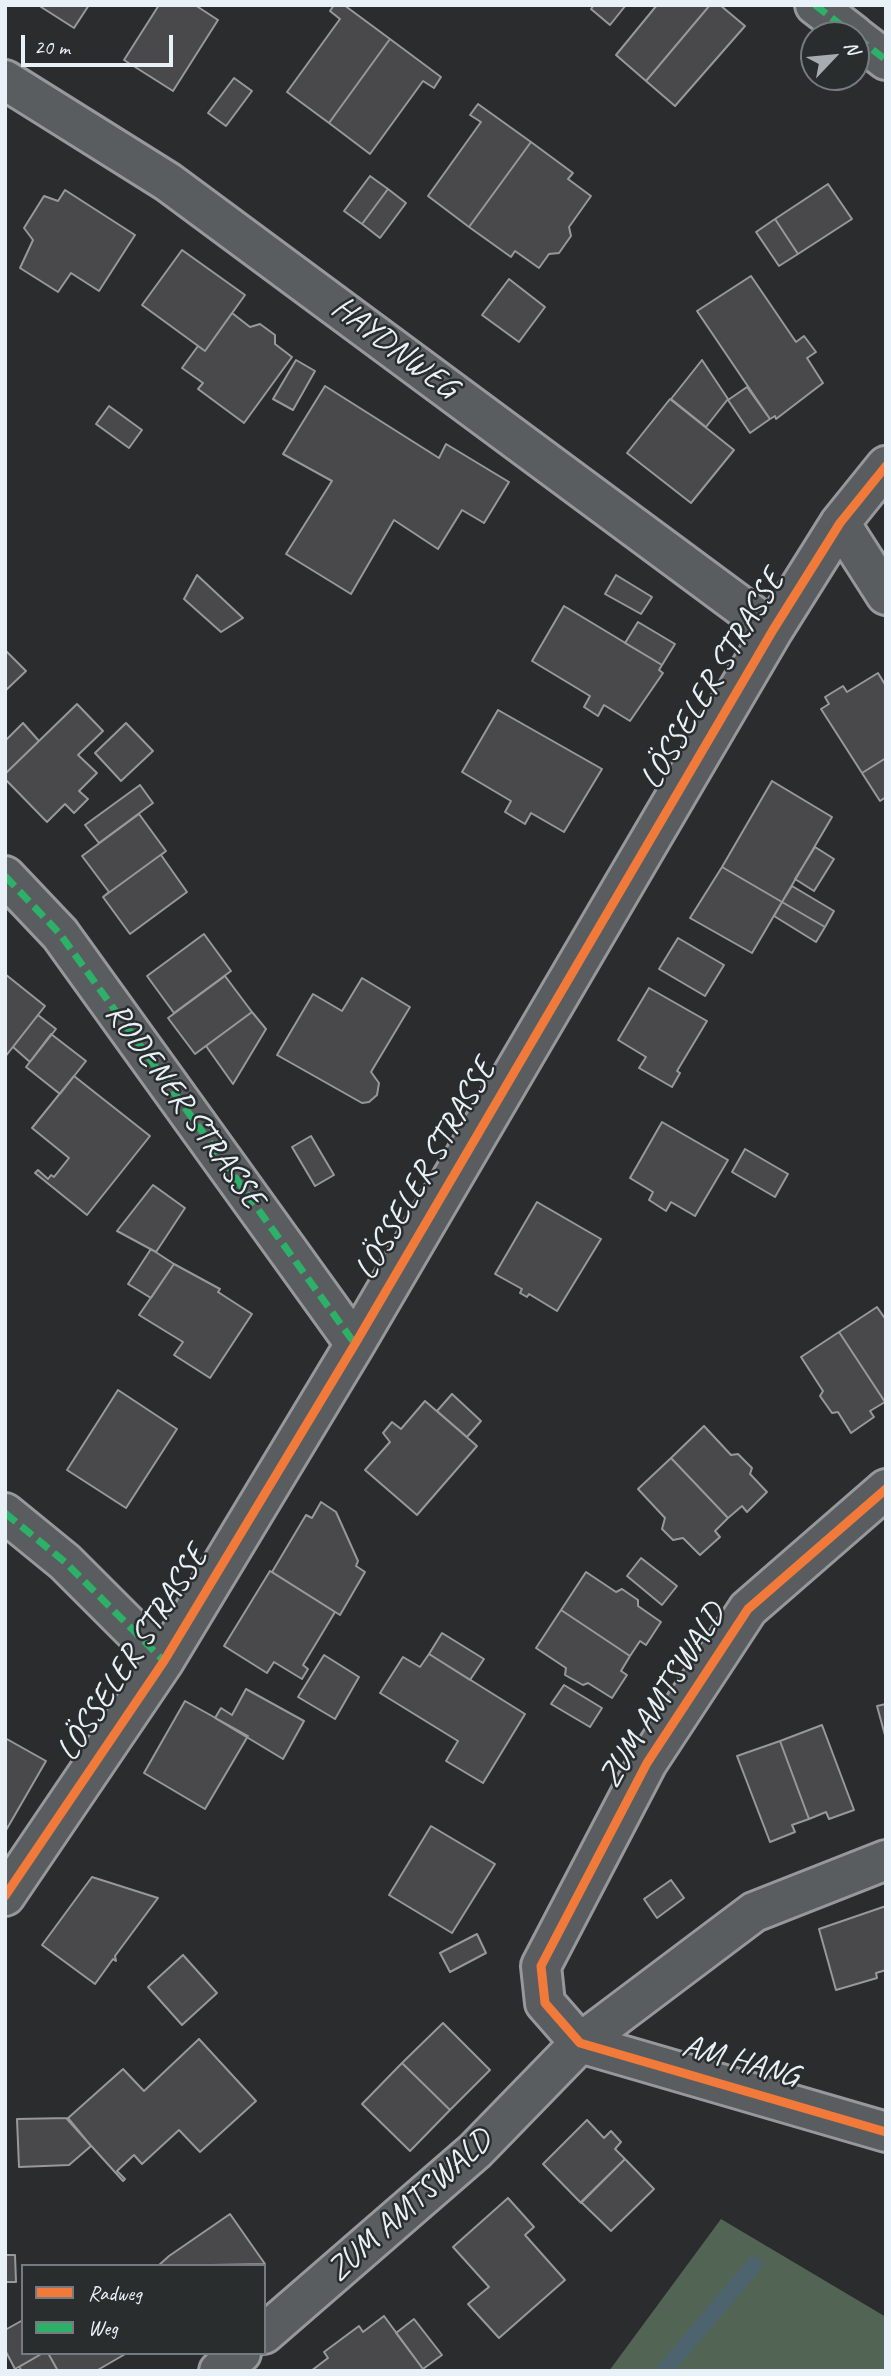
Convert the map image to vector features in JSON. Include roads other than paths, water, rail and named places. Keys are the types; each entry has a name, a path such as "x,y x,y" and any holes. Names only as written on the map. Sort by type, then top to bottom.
{"street":[{"path":"815,5 836,21"},
{"path":"870,48 886,60"},
{"name":"HAYDNWEG","path":"5,80 168,182 773,630"},
{"name":"LÖSSELER STRASSE","path":"5,1896 164,1661 355,1345 773,630 840,523 886,466"},
{"path":"840,523 886,595"},
{"name":"RODENER STRASSE","path":"5,876 60,934 355,1345"},
{"name":"ZUM AMTSWALD","path":"580,2043 545,2003 541,1966 647,1763 748,1609 886,1489"},
{"path":"5,1513 65,1562 164,1661"},
{"name":"ZUM AMTSWALD","path":"266,2332 475,2151 580,2043 754,1912 886,1860"},
{"name":"AM HANG","path":"580,2043 886,2132"},
{"path":"219,2371 239,2355"}],"waterway":[{"path":"664,2371 754,2265"}]}
